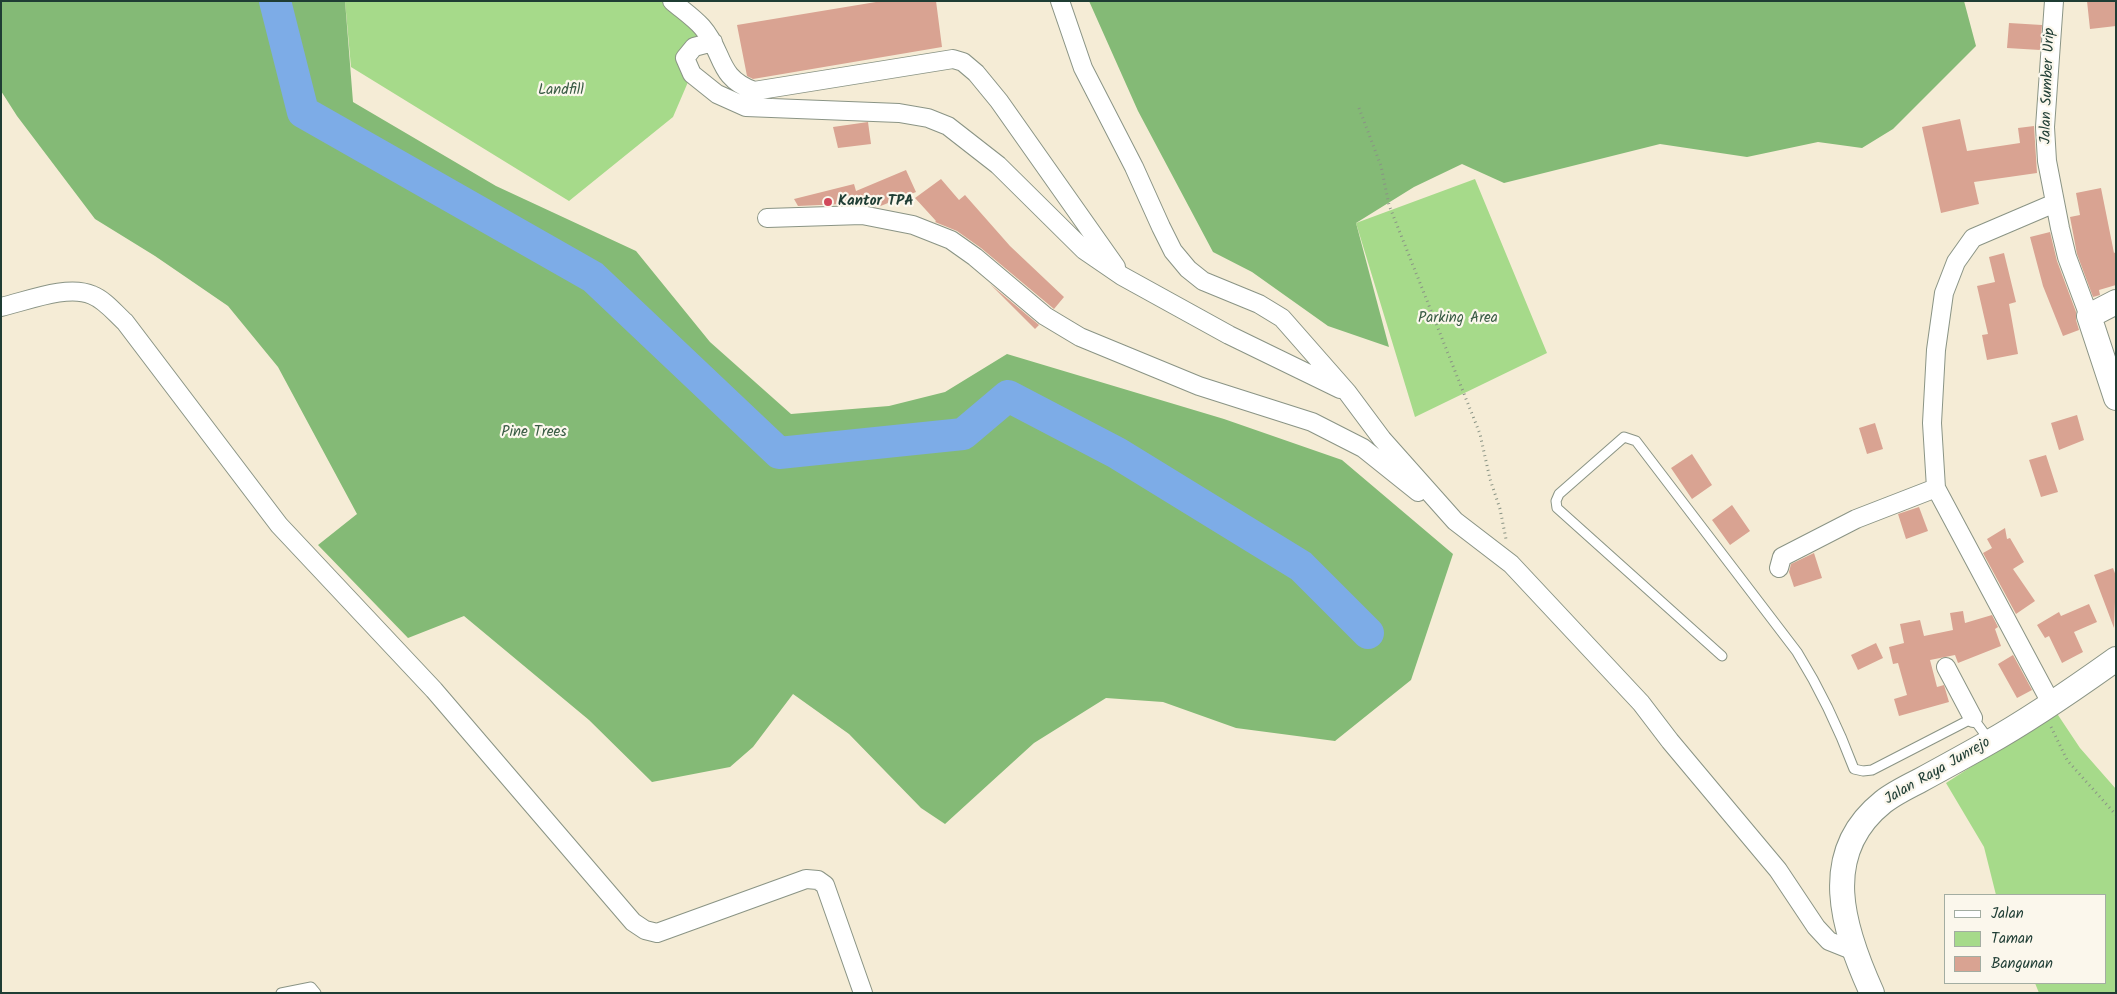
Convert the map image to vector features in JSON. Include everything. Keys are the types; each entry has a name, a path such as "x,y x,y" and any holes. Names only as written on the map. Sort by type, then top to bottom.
{"street":[{"path":"672,1 701,26 713,42 723,66 731,79 741,86 754,91 953,59 963,62 976,73 999,102 1122,276"},
{"path":"1060,1 1084,68 1134,167 1173,251 1188,269 1203,281 1259,304 1282,318 1347,392 1382,439 1455,521"},
{"name":"Jalan Sumber Urip","path":"2054,1 2045,127 2047,160 2067,257 2088,316"},
{"path":"713,42 694,47 686,58 692,74 717,94 746,106 899,113 928,118 948,126 998,164 1084,250 1122,276 1229,335 1347,392"},
{"path":"2046,706 1936,488 1932,423 1936,350 1944,293 1956,262 1973,238 2055,203"},
{"path":"767,218 862,215 913,225 952,240 1046,316 1080,337 1199,386 1312,422 1363,448 1511,564 1641,703 1670,741 1778,870 1816,927 1829,941 1854,951"},
{"path":"1,308 59,292 78,290 93,295 104,302 125,322 279,526 434,690 633,922 645,930 657,933 806,879 818,880 825,885 863,993"},
{"path":"2116,302 2088,316 2116,398"},
{"path":"1779,568 1782,556 1856,519 1936,488"},
{"name":"Jalan Raya Junrejo","path":"1872,993 1854,951 1841,889 1843,861 1852,839 1866,819 1883,802 1990,742 2116,658"},
{"path":"1946,667 1973,718"}],"lane":[{"path":"1722,656 1557,508 1556,500 1559,494 1624,438 1636,441 1741,576 1797,652 1812,675 1845,745 1854,769 1872,770 1973,718 1990,742"},
{"path":"281,993 311,988 316,993"}],"path":[{"path":"1359,108 1381,166 1389,205 1480,434 1490,480 1500,509 1511,564"},
{"path":"2046,706 2067,760 2116,815"}],"green space":[{"name":"Pine Trees","path":"1,1 345,1 353,102 496,186 636,251 710,342 791,414 889,406 945,392 1007,354 1224,419 1342,460 1453,554 1411,680 1335,741 1236,728 1163,702 1106,698 1034,743 945,824 921,808 849,734 793,694 753,747 730,767 652,782 589,720 464,616 408,638 318,545 357,514 278,367 228,306 155,256 95,219 17,116 1,91"},
{"name":"Landfill","path":"345,1 669,1 711,42 693,45 691,75 673,117 569,201 351,67"},
{"path":"1089,1 1964,1 1976,46 1893,129 1862,148 1818,142 1747,157 1660,144 1504,183 1462,164 1414,187 1356,223 1389,347 1328,326 1252,272 1213,252 1138,111"},
{"name":"Parking Area","path":"1475,179 1547,353 1415,417 1356,223"},
{"path":"2056,712 2080,748 2116,789 2116,993 2039,993 2035,984 2107,984 2107,894 1996,894 1984,847 1946,783"}],"building":[{"path":"882,1 936,1 942,47 753,79 747,76 737,25"},
{"path":"2087,1 2116,1 2116,26 2090,29"},
{"path":"2009,23 2042,25 2040,50 2007,48"},
{"path":"1960,119 1967,151 2020,143 2018,128 2034,126 2037,173 1974,182 1979,204 1941,213 1922,127"},
{"path":"868,122 871,144 838,148 833,127"},
{"path":"906,170 916,192 878,207 865,203 798,206 794,199 854,184 856,191"},
{"path":"941,179 959,200 965,195 1010,246 1064,297 1054,309 981,248 957,231 935,222 915,198"},
{"path":"2101,188 2114,253 2116,252 2116,285 2099,290 2100,295 2093,297 2077,254 2070,217 2080,215 2076,193"},
{"path":"2050,232 2057,261 2076,312 2079,330 2063,336 2043,286 2030,237"},
{"path":"2004,253 2016,302 2009,304 2018,354 1987,360 1982,335 1988,334 1977,286 1995,282 1989,257"},
{"path":"990,284 1039,325 1035,329"},
{"path":"2077,415 2084,440 2059,450 2051,423"},
{"path":"1875,423 1883,449 1867,454 1859,428"},
{"path":"1692,454 1712,485 1692,499 1671,468"},
{"path":"2046,455 2058,492 2041,497 2029,460"},
{"path":"1732,505 1750,531 1730,545 1712,520"},
{"path":"1919,507 1928,531 1906,539 1898,514"},
{"path":"2005,528 2007,539 2010,538 2024,562 2013,569 2035,601 2016,614 1983,553 1992,548 1987,539"},
{"path":"1814,553 1822,578 1794,587 1789,572 1791,564"},
{"path":"2113,568 2116,576 2114,628 2094,575"},
{"path":"2089,604 2097,622 2074,632 2083,652 2062,663 2049,636 2045,638 2037,625 2059,612 2061,616"},
{"path":"1963,611 1965,623 1992,615 1998,627 1995,629 2001,646 1958,663 1955,655 1930,660 1937,687 1944,685 1949,702 1899,716 1894,699 1907,695 1898,663 1893,664 1889,647 1904,643 1900,624 1920,620 1924,636 1953,630 1950,613"},
{"path":"1876,643 1883,658 1858,670 1851,655"},
{"path":"2013,655 2032,690 2017,698 1998,664"}],"waterway":[{"path":"275,1 303,112 593,277 779,453 963,434 1008,396 1117,453 1301,566 1368,633"}],"place":[{"name":"Kantor TPA","path":"828,202"}]}
